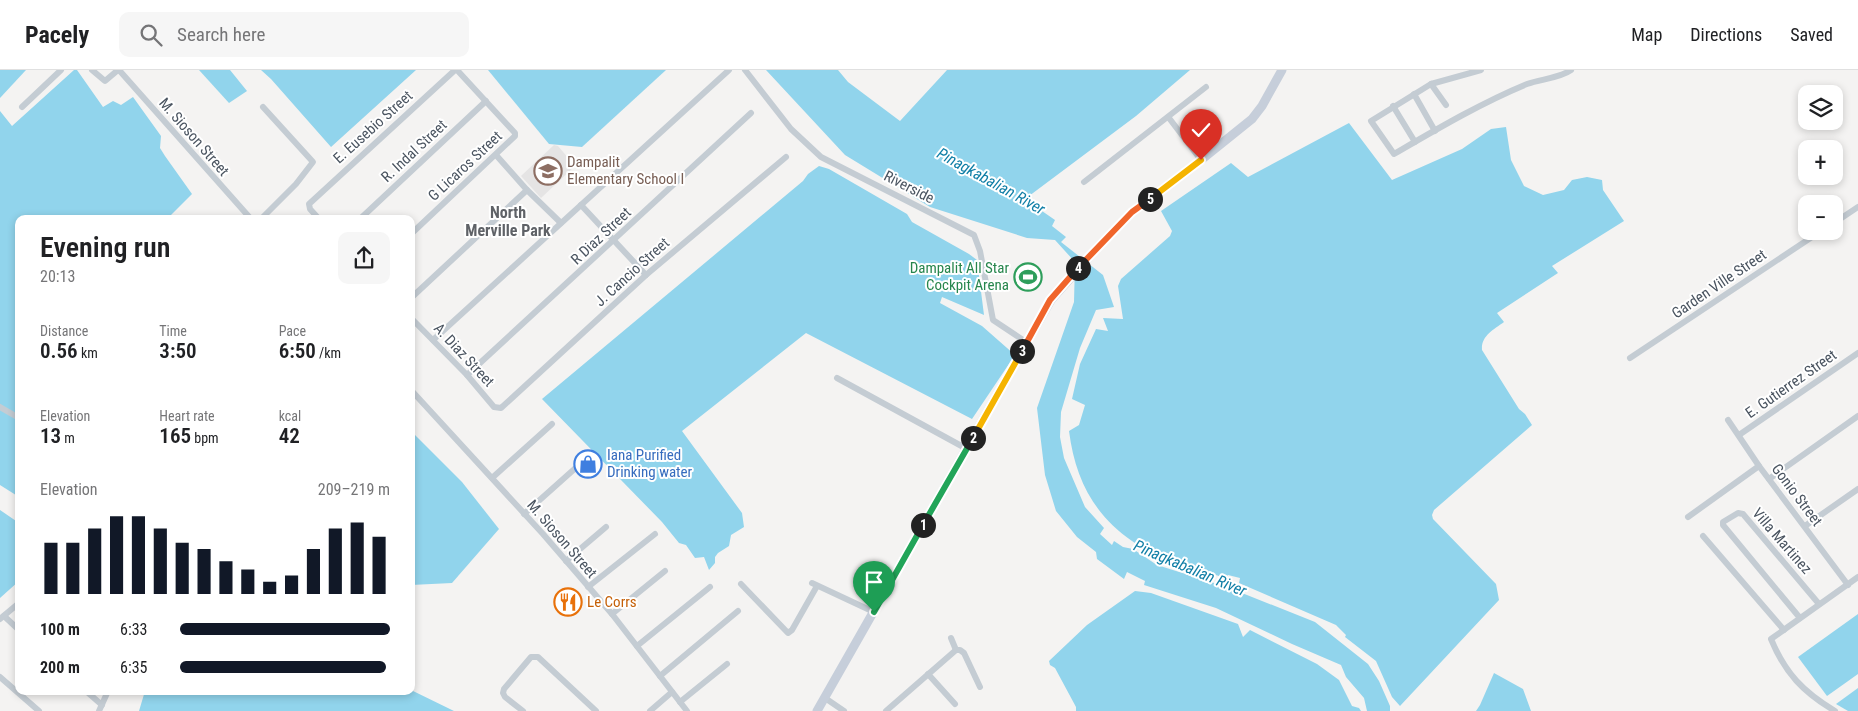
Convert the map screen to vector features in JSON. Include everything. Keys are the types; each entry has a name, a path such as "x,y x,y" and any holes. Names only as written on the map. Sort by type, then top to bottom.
{"main road":[{"path":"817,711 1050,300 1132,212 1252,119 1262,106 1282,70"}],"street":[{"path":"22,107 61,70"},
{"path":"92,70 105,81 118,70"},
{"name":"M. Sioson Street","path":"118,70 247,215"},
{"name":"G Licaros Street","path":"415,230 516,134 456,70"},
{"name":"E. Eusebio Street","path":"316,215 310,209 309,204 456,70"},
{"path":"433,340 728,70"},
{"name":"Riverside","path":"745,70 791,129 821,157 974,235 980,251 993,320 1026,342"},
{"path":"1481,70 1432,84 1371,121 1394,154 1528,84 1571,70"},
{"path":"1432,84 1446,105"},
{"path":"1084,182 1206,88"},
{"path":"1414,94 1435,131"},
{"name":"R. Indal Street","path":"364,215 486,100"},
{"path":"1393,106 1415,142"},
{"path":"262,107 313,162 296,184 264,215"},
{"name":"R Diaz Street","path":"467,376 751,113"},
{"path":"1169,118 1201,160"},
{"path":"496,155 527,190 561,223"},
{"name":"J. Cancio Street","path":"497,409 501,408 646,275 786,157"},
{"path":"415,294 527,190"},
{"path":"581,205 646,275"},
{"path":"1843,217 1858,207"},
{"name":"Garden Ville Street","path":"1630,358 1807,240"},
{"name":"A. Diaz Street","path":"415,322 497,409"},
{"name":"E. Gutierrez Street","path":"1739,435 1858,353"},
{"path":"838,378 967,449"},
{"name":"M. Sioson Street","path":"415,394 612,614 686,711"},
{"path":"0,407 15,416"},
{"path":"1769,479 1858,416"},
{"name":"Gonio Street","path":"1728,420 1759,466 1848,584"},
{"path":"492,478 552,424"},
{"path":"524,514 589,456"},
{"path":"1688,517 1759,466"},
{"path":"1805,526 1858,489"},
{"name":"Villa Martinez","path":"1800,618 1723,525 1723,522 1738,513 1743,514 1819,604"},
{"path":"566,561 606,527"},
{"path":"588,587 655,534"},
{"path":"1703,536 1784,630"},
{"path":"612,614 665,571"},
{"path":"1835,711 1812,697 1798,682 1778,656 1771,638 1858,577"},
{"path":"741,584 788,633 792,630 814,585 874,612"},
{"path":"637,646 710,587"},
{"path":"15,607 2,618 15,627"},
{"path":"660,676 738,612"},
{"path":"950,638 956,650"},
{"path":"886,711 956,650"},
{"path":"956,650 964,653 980,687"},
{"path":"523,711 505,697 503,693 508,684 531,657 534,656 538,657 596,711"},
{"path":"680,702 727,664"},
{"path":"928,674 954,704"},
{"path":"0,677 15,690"},
{"path":"650,711 672,692"},
{"path":"21,695 39,711"},
{"path":"90,695 101,708 106,695"},
{"path":"825,698 844,711"}],"shaded area":[{"name":"Dampalit Elementary School I","path":"554,145 558,146 575,166 541,198 521,176"}],"water":[{"path":"0,70 26,70 0,98"},
{"path":"74,70 77,70 103,107 113,101 121,105 133,97 161,136 160,148 192,194 171,215 15,215 15,494 0,485 0,111 12,126"},
{"path":"199,70 230,70 247,91 229,103"},
{"path":"261,70 416,70 331,147"},
{"path":"488,70 666,70 582,147 549,144"},
{"name":"Pinagkabalian River","path":"766,70 838,70 848,82 900,121 947,70 1190,70 1136,116 1029,196 1029,202 1055,220 1052,226 1066,237 1061,242 1103,275 1114,307 1096,310 1080,348 1061,412 1060,437 1064,458 1085,507 1104,528 1100,534 1112,545 1114,541 1123,547 1133,549 1157,565 1227,587 1315,622 1368,664 1379,681 1390,706 1390,711 1367,711 1364,698 1346,677 1341,665 1216,608 1144,585 1145,581 1127,572 1124,579 1097,559 1096,552 1077,537 1056,511 1045,475 1037,408 1074,302 1075,262 1055,240 1027,238 930,207 845,155"},
{"path":"1349,123 1392,180 1462,149 1491,129 1506,127 1511,160 1524,186 1543,195 1564,190 1572,180 1587,177 1602,180 1603,190 1624,221 1552,266 1558,273 1497,313 1504,322 1488,334 1483,341 1482,350 1519,409 1525,414 1532,425 1434,510 1432,515 1433,519 1496,584 1499,600 1400,706 1392,697 1376,661 1345,637 1346,635 1336,625 1239,583 1240,578 1228,575 1225,578 1152,553 1118,530 1088,494 1076,464 1069,431 1079,425 1085,405 1072,399 1080,364 1096,329 1108,331 1103,318 1123,319 1118,286 1121,279 1170,236 1172,231 1161,211 1231,163 1248,177"},
{"path":"819,166 829,169 907,214 912,222 977,260 984,315 942,297 940,303 982,326 1015,355 972,419 806,333 682,431 742,513 744,527 731,535 729,546 718,553 715,557 715,563 709,570 704,557 695,558 686,545 679,543 662,522 542,399"},
{"path":"415,435 462,482 499,529 452,583 415,585"},
{"path":"0,510 15,520 15,585 0,598"},
{"path":"1135,591 1151,593 1238,624 1243,637 1250,630 1317,664 1339,680 1352,706 1359,708 1361,711 1076,711 1076,707 1055,668 1050,665 1049,661 1087,625"},
{"path":"1858,614 1858,674 1827,696 1798,657"},
{"path":"1494,673 1523,689 1531,711 1476,711"},
{"path":"1858,688 1858,711 1848,711 1836,704"},
{"path":"415,692 454,711 139,711 144,695 415,695"}],"place":[{"name":"Dampalit Elementary School I","path":"548,171"},
{"name":"Dampalit All Star Cockpit Arena","path":"1028,277"},
{"name":"Iana Purified Drinking water","path":"588,464"},
{"name":"Le Corrs","path":"568,602"}],"district":[{"name":"North Merville Park","path":"508,221"}],"route":[{"path":"874,612 1050,300 1132,212 1201,160"}]}
